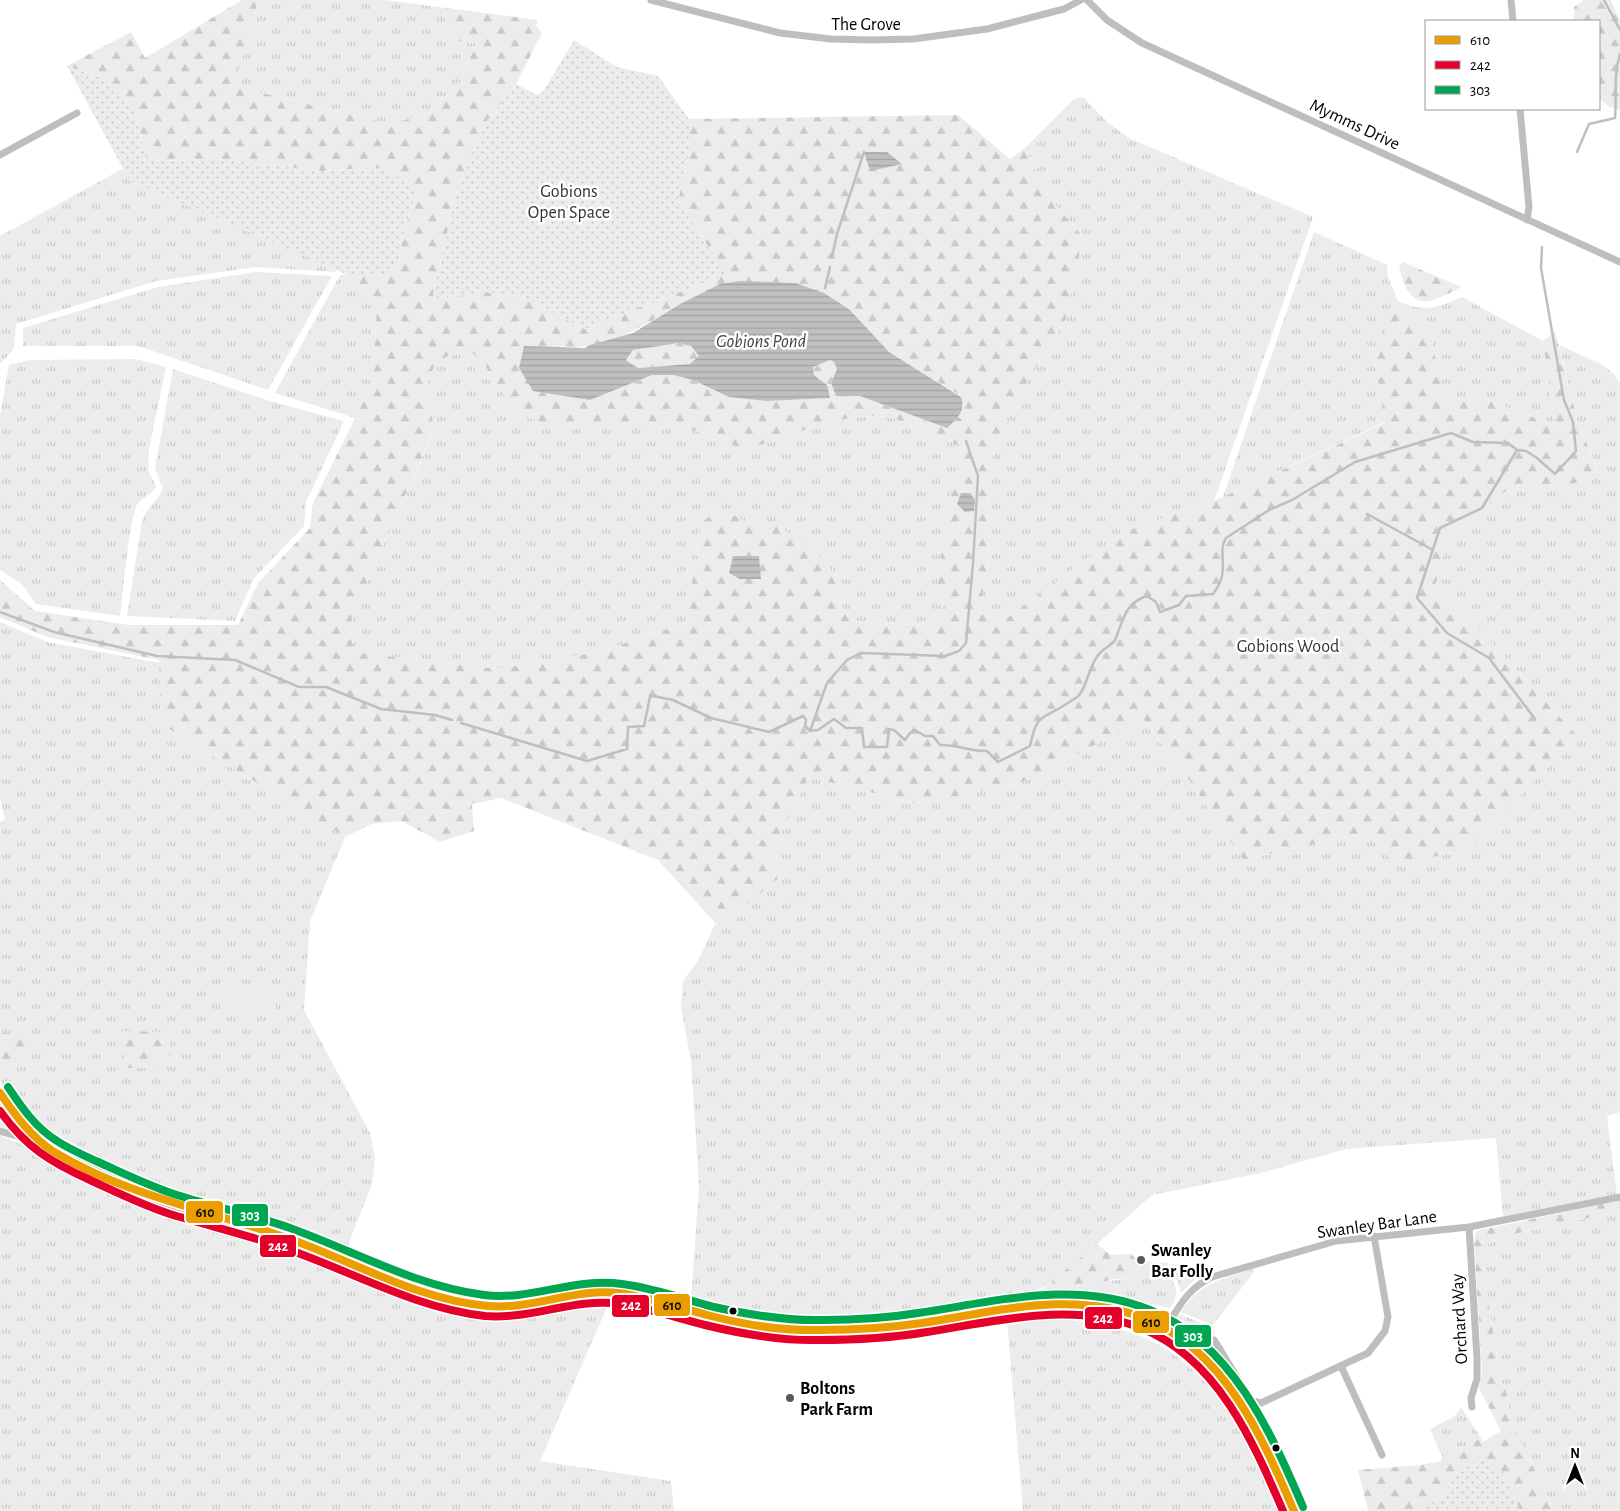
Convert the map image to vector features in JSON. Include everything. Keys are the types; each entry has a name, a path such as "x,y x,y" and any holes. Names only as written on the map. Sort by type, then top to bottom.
{"street":[{"name":"The Grove","path":"651,0 780,34 831,40 871,40 913,39 978,30 1064,9 1081,0"},
{"name":"Mymms Drive","path":"1087,0 1107,20 1142,43 1620,262"},
{"path":"1511,0 1513,20"},
{"path":"1520,110 1529,214 1527,220"},
{"path":"0,155 77,113"},
{"path":"0,1093 20,1120 41,1143"},
{"path":"0,1131 41,1143 110,1179 172,1204 288,1238 419,1292 466,1302 501,1306 567,1295 618,1294 764,1327 832,1331 892,1327 1022,1307 1064,1305 1096,1307 1122,1312 1145,1319 1183,1340 1209,1362 1229,1385 1247,1412 1263,1442 1294,1511"},
{"name":"Swanley Bar Lane","path":"1165,1329 1185,1297 1197,1284 1212,1277 1321,1244 1374,1236 1469,1228 1620,1197"},
{"name":"Orchard Way","path":"1469,1228 1477,1358 1477,1379 1471,1398 1472,1407"},
{"path":"1214,1340 1251,1400 1256,1403 1341,1366 1373,1349 1388,1324 1374,1236"},
{"path":"1209,1362 1221,1351"},
{"path":"1341,1366 1382,1454"}],"green space":[{"name":"Gobions Wood","path":"242,0 257,0 256,13 233,86 390,124 430,113 460,82 476,43 458,41 445,25 446,8 538,20 536,25 542,33 516,84 485,124 457,189 433,295 436,299 486,292 522,297 585,329 725,274 678,200 689,153 689,119 958,115 1010,159 1025,148 1047,195 1083,237 1066,319 1005,419 986,477 990,542 981,610 995,627 1123,532 1214,501 1385,423 1374,358 1398,301 1431,341 1446,397 1489,400 1555,426 1543,341 1555,331 1577,419 1599,474 1569,485 1506,491 1447,539 1435,587 1506,658 1577,736 1469,849 1397,865 1364,833 1243,860 1192,784 1144,720 1020,783 917,804 809,777 769,856 781,876 719,927 658,860 501,798 472,804 474,831 440,842 402,821 371,824 345,837 161,724 159,660 47,637 0,617 0,580 35,611 129,625 238,625 258,583 310,528 313,503 373,382 377,301 346,274 385,274 399,265 401,242 416,191 378,167 322,171 218,159 153,161 145,156 136,113 113,82 67,66 131,32 145,58","holes":["720,284 850,310 889,352 961,396 947,428 860,396 836,396 831,383 837,369 834,362 830,360 813,367 814,375 827,385 829,398 766,401 729,397 693,380 673,375 652,375 590,400 560,346 577,347 593,345 622,336","471,352 484,364 513,408 542,424 663,424 718,436 742,451 828,423 862,416 878,416 909,423 960,447 962,470 952,489 937,580 944,605 940,620 930,626 851,621 842,607 835,575 823,559 803,541 777,526 751,525 728,512 716,511 701,523 686,623 599,652 498,669 360,653 352,643 351,618 434,430 427,384 436,362 452,354"]},
{"path":"257,0 384,0 446,8 445,25 458,41 476,43 460,82 430,113 390,124 233,86 256,13"},
{"path":"1584,0 1611,0 1620,22 1620,110 1609,107 1600,99 1600,20 1574,20 1574,7"},
{"name":"Gobions Open Space","path":"574,40 617,67 658,76 689,119 689,153 678,200 726,274 585,329 522,297 486,292 436,299 433,295 457,189 485,124 516,84 537,95 543,92"},
{"path":"67,66 113,82 136,113 145,156 153,161 218,159 322,171 378,167 406,181 416,191 401,242 399,265 385,274 346,274 130,181"},
{"path":"1083,97 1108,123 1129,138 1313,217 1214,501 1123,532 995,627 981,611 990,542 986,477 1005,419 1066,319 1083,237 1047,195 1025,148 1074,99"},
{"path":"124,168 130,181 336,269 335,272 256,267 156,281 16,324 14,349 0,364 0,236"},
{"path":"1314,232 1387,265 1388,278 1398,301 1415,307 1430,308 1462,297 1543,341 1555,426 1489,400 1446,398 1431,341 1374,358 1385,422 1223,497"},
{"path":"1403,262 1461,287 1429,301 1421,301 1414,298 1403,281 1399,266"},
{"path":"256,272 332,276 268,390 138,346 23,346 23,328 158,287"},
{"path":"346,274 377,301 373,382 355,418 275,393 340,275"},
{"path":"679,343 691,346 699,356 690,364 638,368 626,359 633,350"},
{"path":"1559,345 1601,364 1613,373 1620,383 1620,1112 1607,1116 1617,1194 1503,1217 1496,1138 1346,1149 1261,1173 1152,1195 1054,1282 1028,1292 980,1299 885,1318 812,1324 788,1322 739,1313 691,1301 699,1186 691,1061 681,1007 683,981 698,961 715,924 718,927 769,856 809,777 917,804 1020,783 1144,720 1192,784 1243,860 1365,833 1397,865 1469,849 1577,736 1506,658 1435,587 1447,539 1506,491 1569,485 1599,473 1577,419"},
{"path":"471,352 484,364 513,408 542,424 663,424 718,436 742,451 828,423 862,416 878,416 909,423 960,447 962,470 952,490 937,580 944,605 940,620 930,626 851,621 842,607 835,575 777,526 751,525 728,512 701,523 686,623 599,652 498,669 360,653 352,643 351,618 434,431 427,384 436,362 452,354"},
{"path":"136,359 166,367 149,449 148,470 156,487 138,503 135,510 129,539 120,616 36,604 22,584 0,570 0,415 9,365 30,360"},
{"path":"173,369 270,401 344,421 306,502 304,526 254,578 235,621 127,616 142,521 163,489 155,468"},
{"path":"0,622 47,642 160,663 161,724 345,837 310,921 304,1010 370,1133 375,1159 372,1184 346,1250 155,1186 32,1122 2,1086 0,1081 0,822 5,819 0,798"},
{"path":"226,985 276,986 276,1012 225,1011"},
{"path":"123,1031 166,1032 171,1054 153,1068 128,1068 120,1043"},
{"path":"0,1033 26,1033 27,1055 0,1067"},
{"path":"0,1102 23,1131 21,1134 0,1127"},
{"path":"0,1135 167,1211 287,1246 347,1269 361,1286 371,1283 410,1298 486,1314 508,1315 564,1302 611,1298 540,1461 671,1481 674,1511 0,1511"},
{"path":"1620,1200 1620,1211 1505,1236 1490,1243 1484,1253 1483,1265 1500,1377 1506,1391 1512,1425 1555,1511 1520,1511 1505,1474 1457,1469 1443,1497 1414,1511 1368,1511 1358,1470 1420,1465 1441,1461 1442,1457 1481,1438 1483,1442 1501,1431 1479,1388 1482,1370 1474,1243 1476,1231"},
{"path":"1620,1211 1620,1511 1555,1511 1512,1425 1506,1391 1500,1377 1483,1265 1485,1248 1490,1243 1505,1236"},
{"path":"1097,1244 1111,1255 1131,1254 1139,1262 1137,1270 1126,1279 1113,1279 1061,1294 1043,1297 1037,1293 1054,1282 1057,1277"},
{"path":"1139,1262 1168,1263 1169,1275 1176,1288 1175,1300 1170,1308 1102,1295 1061,1294 1099,1282 1126,1279 1137,1270"},
{"path":"1172,1264 1183,1265 1179,1270 1189,1266 1199,1267 1197,1277 1181,1293"},
{"path":"1253,1269 1254,1272 1213,1325 1181,1312 1196,1294 1212,1283"},
{"path":"1079,1295 1111,1298 1170,1311 1165,1316 1157,1318 1138,1312 1027,1301"},
{"path":"1179,1314 1212,1327 1215,1334 1209,1338 1214,1347 1212,1353 1207,1353 1181,1332 1177,1320"},
{"path":"1038,1317 1084,1322 1129,1332 1158,1344 1183,1361 1204,1381 1223,1404 1253,1456 1278,1511 1023,1511 1007,1320"},
{"path":"725,1324 779,1334 783,1337 784,1344 716,1332 721,1325"},
{"path":"883,1332 888,1336 891,1343 790,1344 797,1336"},
{"path":"1461,1407 1481,1438 1442,1457 1430,1429 1455,1416"},
{"path":"1483,1459 1505,1474 1520,1511 1414,1511 1443,1497 1457,1469"}],"water":[{"path":"864,152 887,152 902,164 870,171"},
{"name":"Gobions Pond","path":"740,281 795,283 824,293 850,310 889,352 961,397 962,406 960,414 947,428 860,396 836,396 831,383 837,369 834,362 830,360 813,367 814,375 827,385 830,398 766,401 729,397 693,380 673,375 652,375 590,400 533,391 519,368 524,346 585,348 633,333 680,304 720,284","holes":["679,343 691,346 699,356 690,364 638,368 626,360 633,350"]},
{"path":"961,493 970,493 975,500 974,511 965,512 957,504"},
{"path":"733,556 759,556 761,579 740,579 729,573"}],"waterway":[{"path":"1604,0 1620,30"},
{"path":"1577,152 1589,124 1615,118 1616,79 1620,54"},
{"path":"832,257 837,234 864,152"},
{"path":"461,723 587,761 627,749 628,727 644,726 650,697 653,696 673,700 711,718 769,732 803,716 806,720 805,726 810,731 818,730 834,719 846,728 862,728 864,747 887,747 889,729 894,730 905,740 915,730 925,736 933,736 940,745 987,751 998,762 1030,746 1035,727 1039,721 1080,694 1096,657 1115,640 1125,614 1133,603 1147,596 1156,602 1160,612 1179,605 1186,596 1213,594 1222,577 1222,550 1226,538 1269,510 1292,500 1355,462 1451,433 1473,442 1508,443 1517,450 1526,451 1537,458 1555,474 1576,451 1573,422 1564,400 1541,268 1542,247"},
{"path":"825,288 830,267"},
{"path":"810,731 827,683 847,660 861,653 945,656 959,651 966,643 978,476 966,441"},
{"path":"1517,450 1482,508 1440,528 1417,598 1447,633 1489,658 1535,719"},
{"path":"1367,514 1433,550"},
{"path":"0,612 54,632 157,656 235,660 299,687 326,687 381,709 435,715 452,720"}],"transit line":[{"name":"303","path":"8,1087 30,1117 49,1136 71,1149 126,1175 177,1195 290,1228 409,1276 458,1290 501,1296 587,1284 622,1284 741,1313 809,1320 895,1316 1005,1299 1064,1294 1122,1301 1150,1310 1179,1325 1204,1344 1226,1367 1245,1392 1262,1420 1303,1507"},
{"name":"610","path":"0,1093 38,1140 54,1152 110,1180 168,1201 287,1238 411,1288 462,1302 488,1306 504,1306 521,1305 585,1293 618,1293 738,1322 765,1327 806,1330 896,1326 1006,1309 1063,1304 1091,1305 1119,1310 1146,1319 1174,1334 1198,1353 1220,1375 1254,1426 1269,1454 1294,1511"},
{"name":"242","path":"0,1111 29,1144 51,1160 149,1207 273,1244 384,1288 459,1312 485,1316 502,1316 519,1315 587,1303 621,1304 733,1331 776,1338 805,1340 846,1340 886,1337 1007,1319 1061,1314 1115,1320 1141,1328 1168,1342 1191,1359 1229,1404 1259,1457 1283,1511"}],"place":[{"name":"Swanley Bar Folly","path":"1141,1260"},
{"name":"Boltons Park Farm","path":"790,1398"}]}
